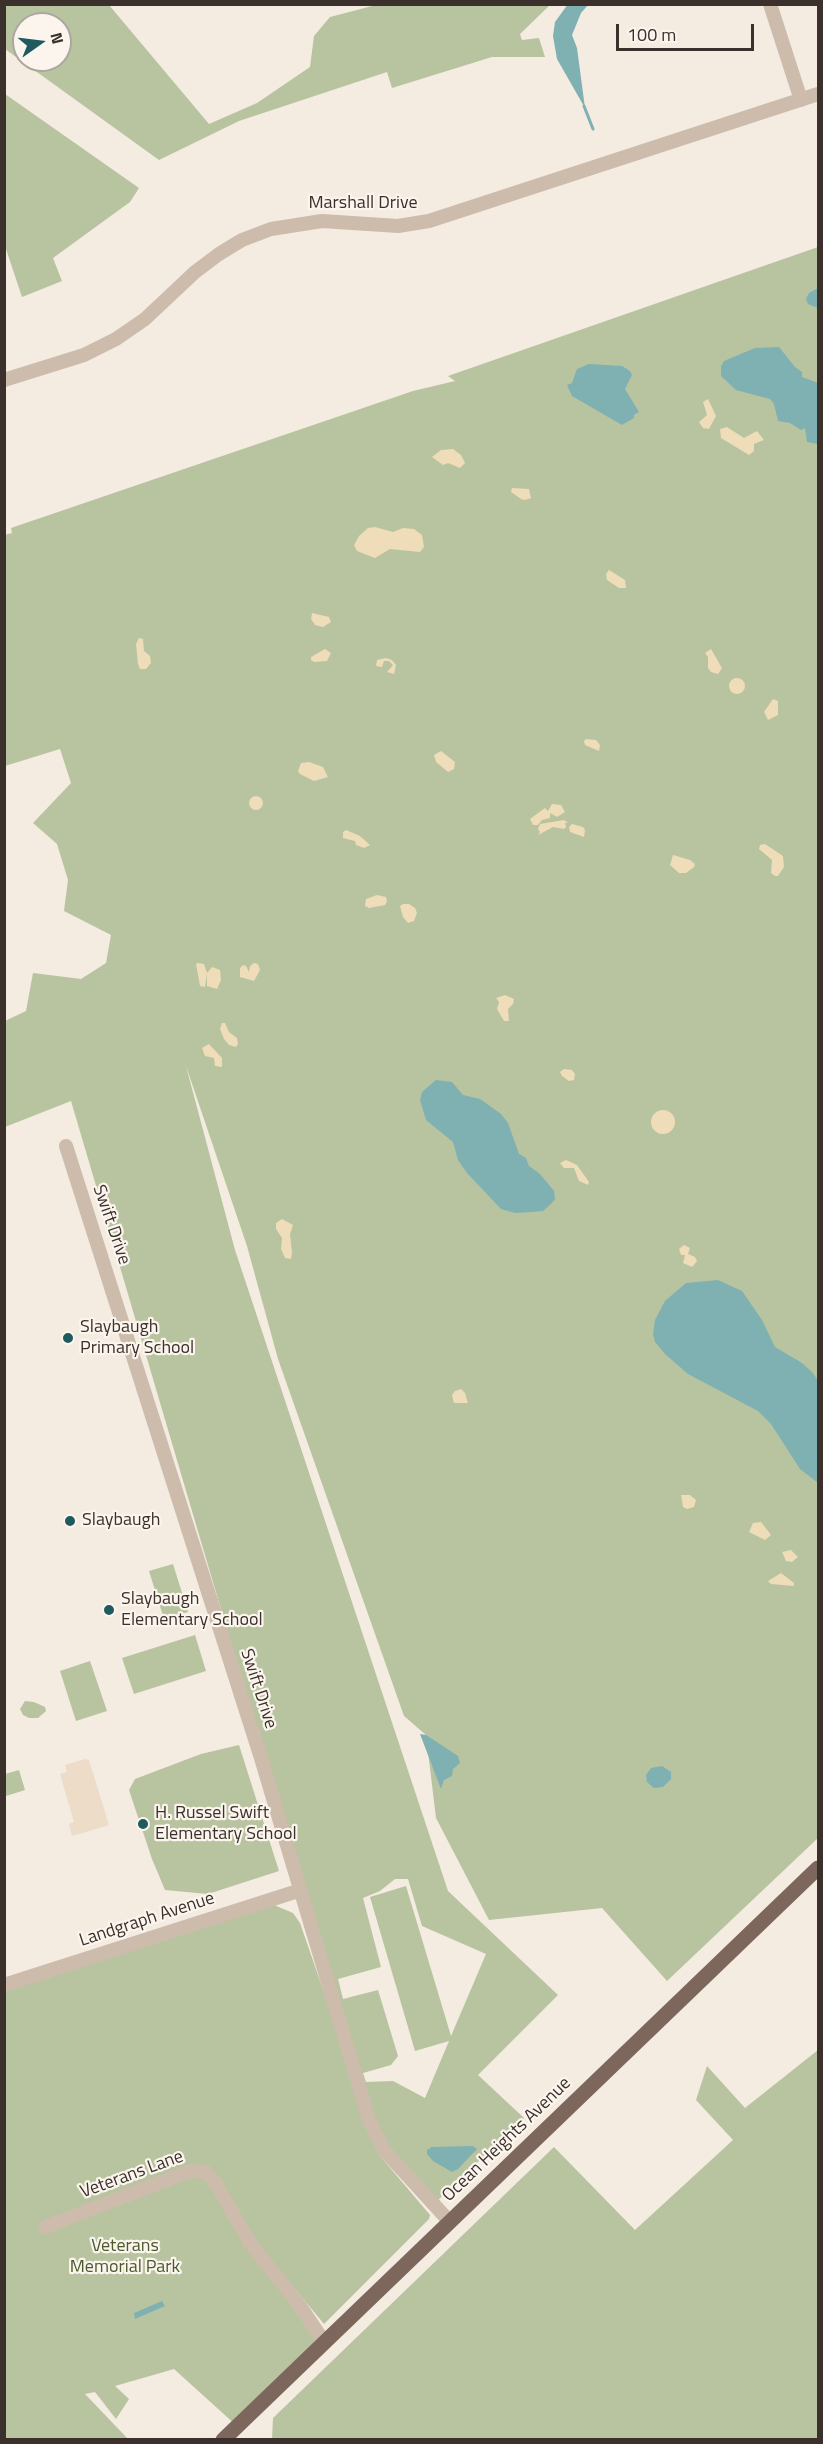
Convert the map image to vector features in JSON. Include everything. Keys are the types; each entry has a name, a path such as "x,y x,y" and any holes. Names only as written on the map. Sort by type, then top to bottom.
{"main road":[{"name":"Ocean Heights Avenue","path":"223,2439 819,1868"}],"street":[{"path":"770,4 801,100"},
{"name":"Marshall Drive","path":"4,380 84,355 116,339 145,319 195,272 219,254 242,240 271,229 322,221 398,226 429,222 819,94"},
{"name":"Swift Drive","path":"66,1146 258,1747 375,2136 384,2150 450,2222"},
{"name":"Landgraph Avenue","path":"4,1985 301,1890"},
{"name":"Veterans Lane","path":"45,2227 190,2171 206,2172 216,2182 250,2242 300,2306 324,2342"}],"green space":[{"path":"5,4 109,5 209,124 257,103 310,67 314,36 330,17 376,5 550,5 520,34 522,40 539,38 545,57 492,57 392,88 387,72 239,121 159,160 37,72 72,72 72,12 12,12 12,54 5,49"},
{"path":"5,94 139,188 130,202 53,258 62,281 22,297 5,246"},
{"path":"818,247 818,1838 667,1981 602,1908 489,1920 436,1818 426,1735 404,1716 278,1359 247,1246 186,1066 235,1250 448,1891 558,1995 478,2075 524,2118 434,2204 390,2161 349,2043 71,1101 5,1127 5,1021 26,1011 33,973 81,979 106,963 111,935 64,911 68,880 57,844 33,823 71,783 60,749 5,766 4,535 12,533 11,528 413,391 455,381 448,376","holes":["395,1879 408,1879 422,1926 486,1954 451,2036 406,1886 370,1897 415,2051 449,2041 425,2098 393,2081 366,2082 363,2073 391,2065 398,2056 378,1990 343,1999 338,1979 381,1967 363,1898 380,1891"]},
{"path":"173,1564 188,1612 164,1619 149,1571"},
{"path":"195,1635 206,1671 134,1694 122,1658"},
{"path":"90,1661 107,1711 76,1721 60,1671"},
{"path":"25,1701 45,1707 46,1711 38,1718 29,1718 23,1715 20,1709"},
{"path":"239,1745 279,1871 208,1894 165,1890 129,1790 135,1779 201,1754"},
{"path":"19,1770 25,1790 6,1796 5,1774"},
{"name":"Veterans Memorial Park","path":"274,1905 293,1913 300,1923 381,2157 430,2215 429,2219 324,2324 276,2266 324,2342 237,2426 174,2369 115,2386 129,2399 116,2419 95,2392 85,2394 128,2439 5,2439 4,1985"},
{"path":"818,2050 818,2439 272,2439 273,2418 554,2147 635,2230 733,2140 696,2100 707,2066 745,2108"}],"sand":[{"path":"708,399 716,416 709,429 703,428 699,422 707,415 703,402"},
{"path":"727,427 744,438 757,431 764,440 754,444 754,451 749,455 721,438 720,429"},
{"path":"453,449 461,455 465,463 460,468 448,463 443,465 432,457 441,450"},
{"path":"512,488 529,489 531,498 521,499 511,492"},
{"path":"375,527 393,532 403,528 414,529 422,535 424,547 420,552 390,549 375,558 357,551 354,545 359,536 368,528"},
{"path":"609,570 625,580 626,588 619,588 607,580 606,574"},
{"path":"312,613 329,617 331,622 323,627 315,625 311,619"},
{"path":"139,638 143,639 144,651 150,656 151,663 146,669 140,669 138,664 136,644"},
{"path":"325,649 331,653 327,661 314,662 311,660 311,657"},
{"path":"711,649 722,668 718,674 711,672 708,668 708,657 705,653"},
{"path":"386,658 392,660 396,665 394,674 387,672 393,665 389,661 384,661 382,667 376,666 377,660"},
{"path":"737,678 745,686 737,694 729,686"},
{"path":"773,699 778,701 778,715 768,720 764,712"},
{"path":"586,739 596,740 600,745 599,751 585,745"},
{"path":"441,751 455,762 454,769 448,772 436,762 434,755"},
{"path":"309,762 323,767 328,777 314,781 300,774 298,771 301,763"},
{"path":"256,796 261,798 263,803 261,808 256,810 251,808 249,803 251,798"},
{"path":"552,804 561,805 565,812 557,817 550,813 550,818 542,820 538,825 533,825 530,819 545,808 548,811"},
{"path":"564,820 568,823 565,823 564,829 553,827 538,835 540,824"},
{"path":"572,824 583,827 584,837 570,832 569,827"},
{"path":"346,830 360,836 370,845 364,848 356,845 355,841 343,838 343,832"},
{"path":"765,844 783,856 784,867 778,876 771,873 772,860 759,849 760,845"},
{"path":"673,855 690,860 695,864 694,867 686,873 679,873 670,865"},
{"path":"377,895 386,897 385,905 369,908 365,906 366,899"},
{"path":"409,904 415,908 417,913 414,921 408,923 403,917 400,906"},
{"path":"254,963 258,964 260,970 254,981 240,977 240,968 243,965 249,972 250,966"},
{"path":"196,964 204,964 207,973 212,967 220,970 221,980 217,989 207,986 207,974 205,987 200,986"},
{"path":"505,995 514,999 508,1009 509,1021 504,1021 497,1009 499,1002 496,998"},
{"path":"222,1023 225,1023 229,1032 237,1038 236,1047 229,1045 224,1039 220,1029"},
{"path":"209,1044 222,1058 222,1067 215,1066 214,1058 205,1056 202,1048"},
{"path":"564,1069 572,1070 575,1074 574,1080 569,1081 562,1076 560,1072"},
{"path":"663,1110 671,1114 675,1122 671,1130 663,1134 655,1130 651,1122 655,1114"},
{"path":"566,1160 577,1165 589,1182 588,1185 579,1181 574,1168 564,1168 560,1163"},
{"path":"282,1219 293,1225 290,1234 291,1259 285,1258 281,1249 282,1238 276,1229 276,1223"},
{"path":"684,1245 690,1248 688,1254 695,1257 697,1261 692,1267 683,1263 685,1255 681,1255 679,1249"},
{"path":"461,1389 468,1403 454,1403 452,1395"},
{"path":"681,1495 690,1495 696,1500 694,1507 687,1509 683,1507"},
{"path":"761,1522 771,1535 765,1540 749,1532 753,1523"},
{"path":"791,1550 798,1557 792,1562 786,1561 782,1552"},
{"path":"781,1573 794,1583 794,1586 771,1584 768,1581"}],"shaded area":[{"path":"89,1760 109,1825 72,1836 69,1824 74,1822 60,1774 67,1772 65,1765"}],"water":[{"path":"568,4 588,5 581,13 572,35 577,48 585,108 557,59 553,36 555,22"},
{"path":"818,288 818,308 808,304 806,299 809,293"},
{"path":"779,347 802,372 802,377 818,383 818,444 807,442 805,428 801,430 790,423 778,421 774,404 770,399 736,390 721,376 721,366 724,361 755,348"},
{"path":"589,364 622,366 630,371 632,375 625,389 639,412 634,415 634,418 622,425 572,396 567,385 572,383 577,369"},
{"path":"436,1080 452,1082 463,1095 480,1099 501,1114 508,1123 519,1154 526,1158 529,1166 540,1174 554,1191 555,1199 543,1211 515,1213 501,1209 467,1173 458,1160 453,1142 426,1120 420,1100 422,1092"},
{"path":"718,1280 742,1291 762,1320 775,1347 802,1363 818,1381 818,1483 800,1469 771,1424 758,1411 688,1374 655,1342 653,1334 655,1320 665,1301 686,1283"},
{"path":"420,1734 426,1735 458,1756 460,1763 453,1769 452,1776 444,1780 441,1789"},
{"path":"662,1766 671,1772 671,1779 663,1787 654,1788 647,1782 646,1775 651,1768"},
{"path":"473,2146 477,2149 458,2169 452,2172 433,2161 427,2154 427,2150 432,2147"},
{"path":"162,2301 165,2306 135,2319 134,2313"}],"waterway":[{"path":"584,106 593,129"}],"place":[{"name":"Slaybaugh Primary School","path":"68,1338"},
{"name":"Slaybaugh","path":"70,1521"},
{"name":"Slaybaugh Elementary School","path":"109,1610"},
{"name":"H. Russel Swift Elementary School","path":"143,1824"}]}
